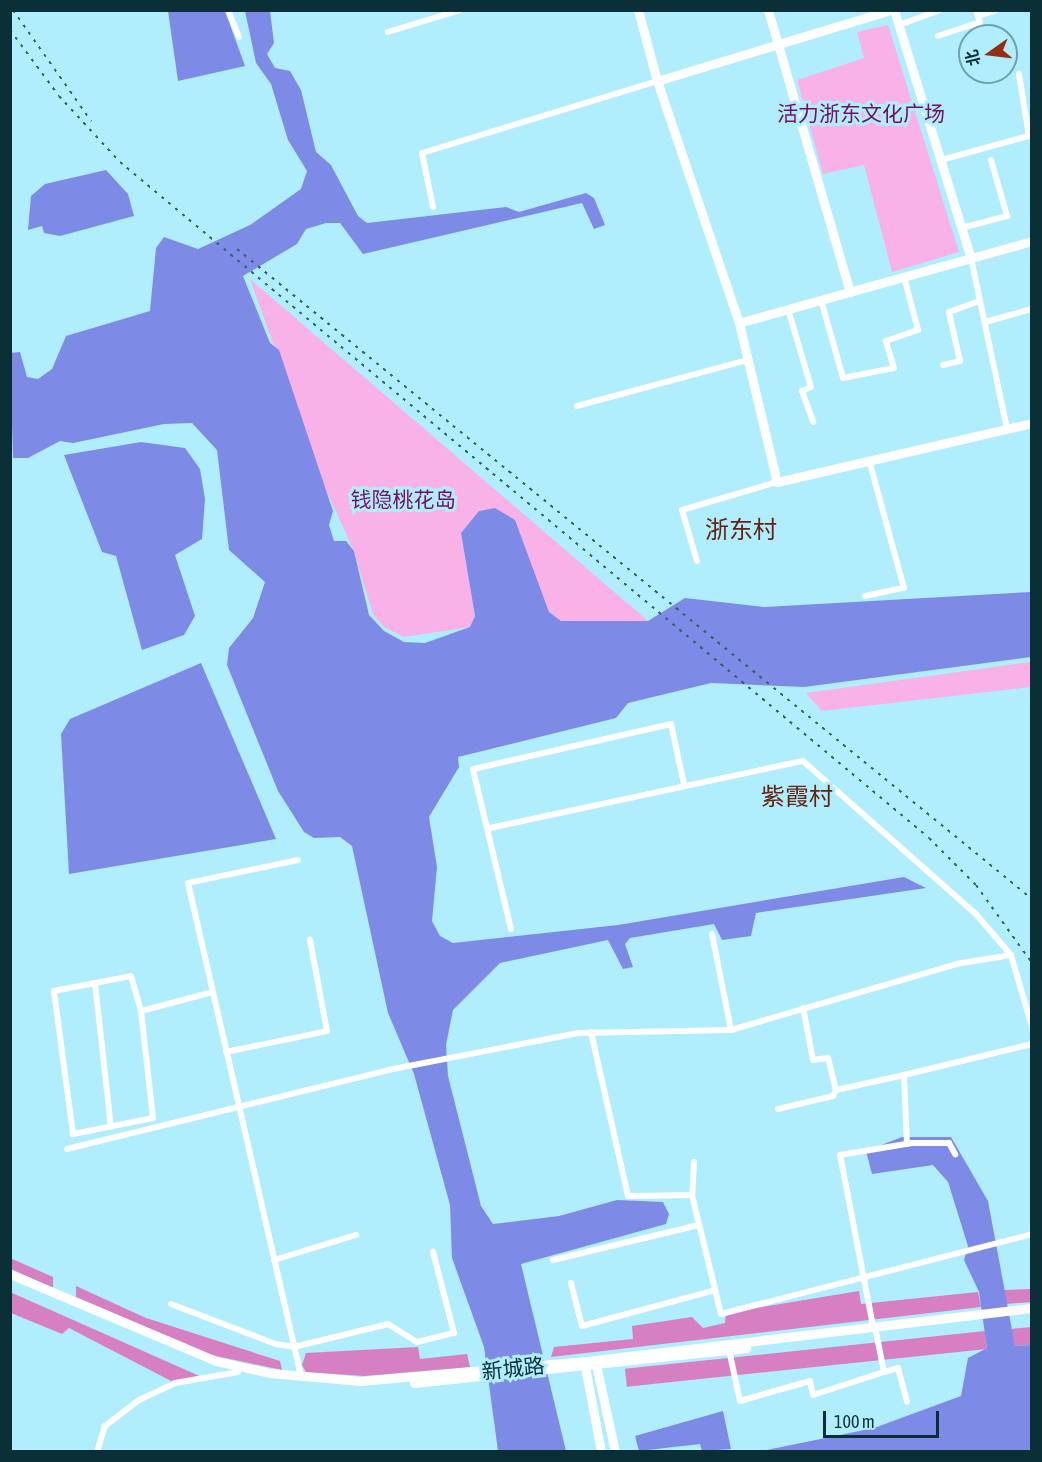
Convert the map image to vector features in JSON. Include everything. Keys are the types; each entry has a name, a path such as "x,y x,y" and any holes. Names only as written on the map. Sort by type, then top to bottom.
{"main road":[{"path":"638,10 657,81 739,324 777,482 870,464 1032,423"},
{"path":"768,10 849,292"},
{"path":"657,81 893,10 971,258"},
{"path":"739,324 1032,241"},
{"name":"新城路","path":"10,1274 216,1361 301,1376 361,1381 485,1374"},
{"name":"新城路","path":"10,1281 145,1341 238,1372 361,1387 729,1350 874,1329 1032,1314"},
{"name":"新城路","path":"596,1363 1032,1308"},
{"path":"596,1363 615,1452"},
{"path":"584,1364 601,1452"}],"street":[{"path":"228,10 239,37"},
{"path":"388,32 460,10"},
{"path":"899,25 940,10"},
{"path":"938,36 980,22 977,13 996,10"},
{"path":"940,160 1029,136 1019,74"},
{"path":"432,207 422,153 657,81"},
{"path":"961,228 1007,216 991,160"},
{"path":"971,258 1007,429"},
{"path":"821,300 843,378 894,368 886,341 918,330 904,277"},
{"path":"944,365 960,361 949,312 980,301"},
{"path":"789,309 811,387 802,391 813,422"},
{"path":"985,322 1032,309"},
{"path":"578,406 748,360"},
{"path":"865,596 904,588 870,464"},
{"path":"697,561 682,510 777,482"},
{"path":"511,929 490,828 473,769 670,724 684,784"},
{"path":"490,828 684,784 803,761 975,913 1011,955 1032,1027"},
{"path":"298,860 188,883 301,1376"},
{"path":"712,934 731,1030"},
{"path":"226,1052 327,1031 310,940"},
{"path":"67,1149 388,1070 591,1032 731,1030 956,964 1011,955"},
{"path":"131,976 141,1011 153,1118 74,1134 54,991 131,976"},
{"path":"95,983 111,1126"},
{"path":"141,1011 213,992"},
{"path":"778,1109 833,1096 836,1090 828,1058 813,1060 803,1008"},
{"path":"591,1032 628,1196 692,1195"},
{"path":"836,1090 1032,1044"},
{"path":"904,1075 907,1144"},
{"path":"884,1372 862,1278 840,1155 907,1144 950,1143 955,1154"},
{"path":"694,1162 692,1195 721,1314 1032,1234"},
{"path":"553,1260 699,1225"},
{"path":"274,1260 356,1235"},
{"path":"171,1304 294,1347 387,1324 417,1342 454,1333 433,1252"},
{"path":"571,1283 582,1326 715,1290"},
{"path":"729,1350 740,1401 810,1381 813,1395 898,1368 907,1402"},
{"path":"97,1452 105,1426 139,1400 175,1383 238,1372"}],"green space":[{"name":"活力浙东文化广场","path":"888,25 959,252 892,272 864,165 823,174 797,80 864,58 857,32"},
{"name":"钱隐桃花岛","path":"250,279 648,621 561,621 549,612 495,508 479,511 461,533 475,616 470,627 404,637 384,627 373,614 354,551 323,483"},
{"path":"1031,662 1031,687 822,711 806,693"}],"shaded area":[{"path":"10,1258 53,1277 53,1288 11,1269"},
{"path":"76,1286 146,1318 280,1361 282,1370 211,1355 76,1297"},
{"path":"1031,1289 1031,1302 1006,1304 1003,1290"},
{"path":"859,1291 861,1304 978,1292 981,1307 551,1357 554,1347 633,1339 632,1326 692,1317 703,1328 725,1323 726,1313"},
{"path":"10,1292 204,1378 175,1383 69,1328 62,1334 11,1313"},
{"path":"1031,1327 1031,1345 1015,1346 1011,1329"},
{"path":"985,1331 987,1349 627,1387 625,1369"},
{"path":"418,1347 420,1359 467,1354 470,1367 364,1376 306,1372 302,1365 306,1353"}],"water":[{"path":"168,11 225,11 245,66 178,81"},
{"path":"245,11 270,11 274,43 267,54 275,68 290,71 301,90 316,152 331,165 358,216 367,223 506,207 519,212 586,193 594,198 605,225 594,229 582,203 363,254 340,223 326,223 306,229 297,244 243,276 270,343 279,350 333,511 329,525 334,541 346,541 354,551 369,615 384,631 404,642 425,643 470,627 475,616 461,533 479,511 495,508 515,520 549,612 561,621 648,621 685,598 765,607 1031,592 1031,657 804,687 711,683 628,703 616,718 458,757 459,767 429,817 437,867 432,921 440,936 453,943 618,925 904,877 926,888 756,913 751,936 722,940 714,924 630,938 625,944 633,967 623,969 608,940 500,963 453,1010 446,1045 448,1076 481,1206 493,1224 559,1216 617,1200 663,1202 669,1214 666,1224 521,1264 566,1451 498,1451 484,1347 452,1258 450,1205 414,1074 388,1013 352,846 340,837 314,838 304,832 278,791 227,665 229,648 253,618 265,582 229,550 217,450 192,423 164,424 73,443 60,441 28,458 13,458 10,353 20,352 27,377 38,379 52,369 66,336 150,311 156,248 164,237 198,249 250,225 301,189 307,171 288,140 271,84 256,63"},
{"path":"106,170 128,194 134,216 60,236 44,233 42,226 28,230 31,196 45,184"},
{"path":"141,442 185,448 200,469 205,499 202,539 175,555 195,616 184,635 142,650 116,556 102,552 64,455"},
{"path":"201,663 276,839 69,874 61,734 70,719"},
{"path":"902,1137 951,1137 988,1201 1015,1346 1031,1345 1031,1451 757,1452 874,1428 961,1396 968,1358 987,1348 979,1292 964,1260 968,1246 948,1182 933,1165 872,1174 866,1151"},
{"path":"723,1411 731,1449 702,1451 700,1444 639,1451 635,1436"}],"railway":[{"path":"13,10 91,121"},
{"path":"10,30 59,96 120,162 929,838 976,885 1032,963"},
{"path":"237,249 1032,899"}],"district":[{"name":"浙东村","path":"741,530"},
{"name":"紫霞村","path":"797,797"}]}
